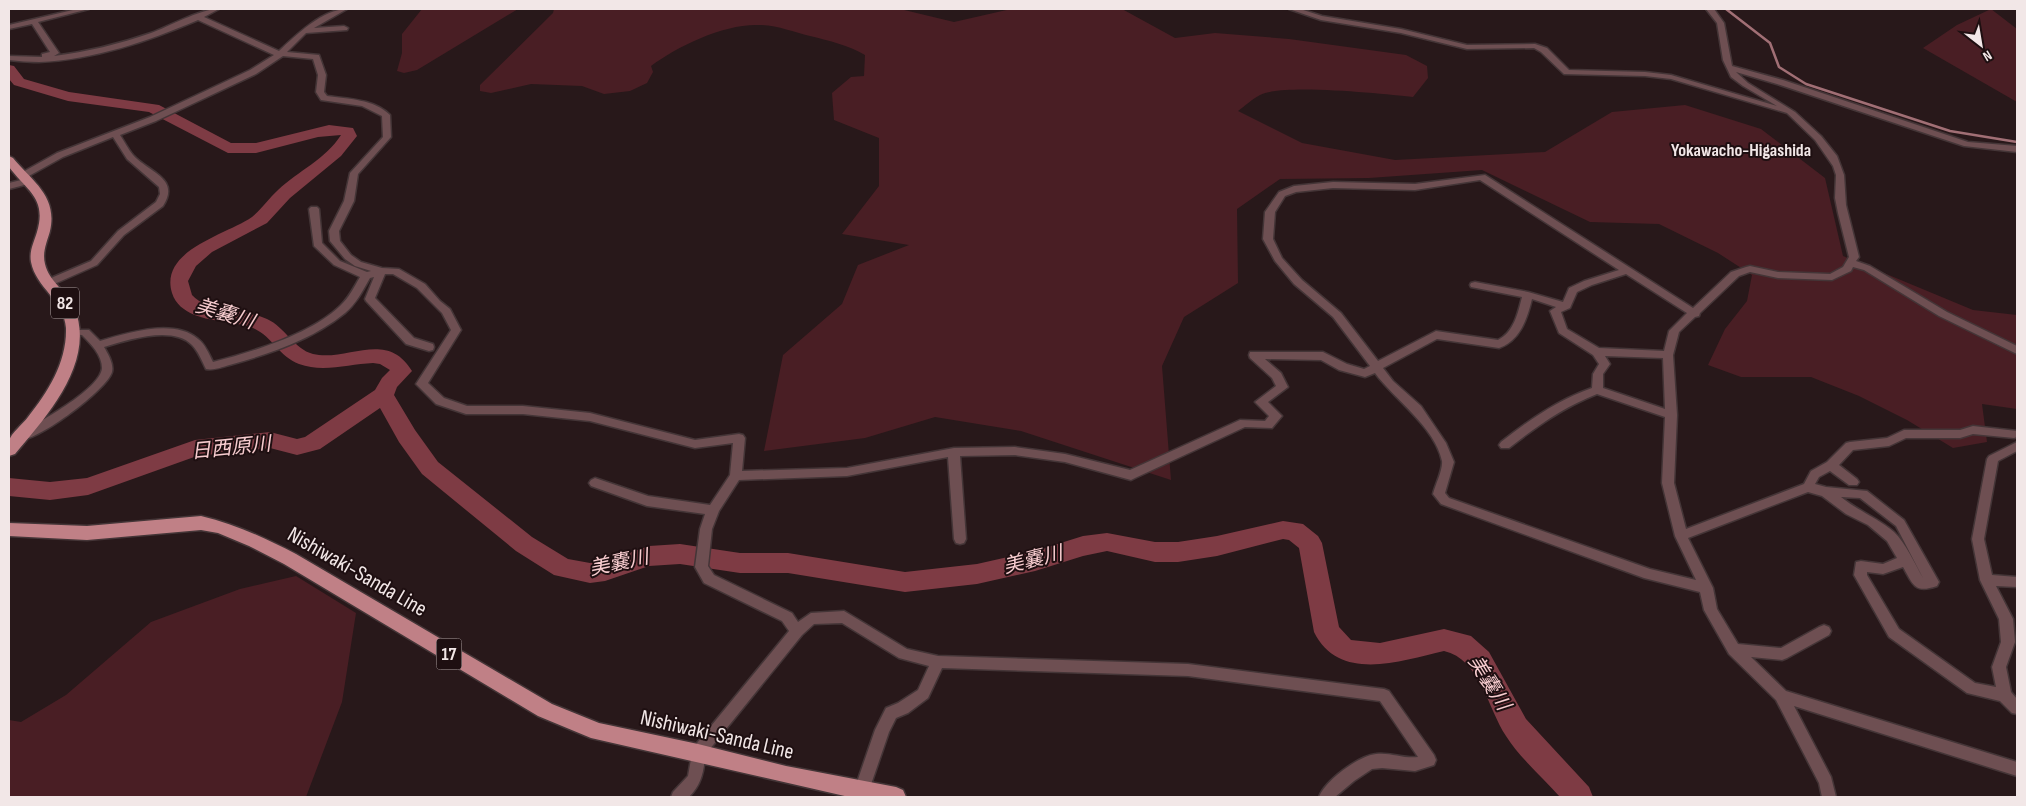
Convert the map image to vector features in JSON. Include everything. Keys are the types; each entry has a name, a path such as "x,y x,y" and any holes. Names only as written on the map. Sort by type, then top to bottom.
{"main road":[{"name":"82","path":"9,160 39,191 46,205 46,222 37,252 40,271 67,307 74,332 71,352 61,378 44,408 9,450"},
{"name":"Nishiwaki-Sanda Line","path":"9,530 88,533 201,523 220,527 290,559 545,710 598,732 698,753 786,775 896,797"}],"street":[{"path":"9,27 85,9"},
{"path":"9,58 46,60 133,42 166,32 215,9"},
{"path":"9,186 26,178 60,155 153,119 232,83 281,54 303,32 344,9"},
{"path":"1293,9 1321,18 1401,31 1467,46 1535,46 1544,50 1567,72 1670,77 1692,82 1757,105 1790,112"},
{"path":"1702,9 1712,11 1723,34 1726,60 1732,74 1790,112 1814,133 1828,151 1840,173 1840,197 1845,230 1854,257 1847,269 1832,276 1778,275 1750,269 1735,274 1695,314 1674,331 1668,354 1672,415 1668,483 1681,536 1706,588 1711,610 1734,650 1781,696 1826,782 1829,797"},
{"path":"198,17 274,53 316,57 322,75 330,84"},
{"path":"32,59 55,53 33,20"},
{"path":"303,32 344,28"},
{"path":"1731,68 1780,82 1967,144 2017,149"},
{"path":"322,75 320,92 324,98 358,102 376,107 386,115 387,137 354,172 349,201 334,231 335,241 348,257 358,264 381,271 395,271 421,286 446,311 456,330 422,384 440,401 466,410 523,410 590,417 695,444 738,438 736,476 713,510 706,529 701,553 701,567 709,579 787,617 798,631"},
{"path":"48,283 94,263 121,233 160,204 164,198 163,184 130,158 115,133"},
{"path":"1695,314 1482,177 1415,187 1333,185 1294,188 1282,194 1270,212 1268,239 1278,259 1298,282 1337,315 1389,384 1417,409 1440,443 1448,462 1439,494 1445,501 1649,574 1706,588"},
{"path":"314,208 317,244 337,263 366,276"},
{"path":"1852,263 1867,268 1943,314 2017,350"},
{"path":"1597,390 1598,374 1606,364 1597,352 1563,331 1555,311 1566,306 1573,290 1588,283 1629,270"},
{"path":"98,345 141,335 163,333 184,336 195,341 210,366 259,352 300,336 342,310 356,294 366,276 381,271"},
{"path":"381,271 370,299 410,341 429,347"},
{"path":"1475,285 1528,295 1566,306"},
{"path":"736,476 847,472 954,452 1015,451 1065,458 1131,475 1244,423 1268,426 1276,416 1260,402 1282,387 1277,376 1254,355 1323,356 1343,367 1365,373 1436,335 1499,344 1508,340 1521,319 1528,295"},
{"path":"20,437 34,431 91,392 107,372 107,364 98,345 85,332 74,332"},
{"path":"1597,352 1668,354"},
{"path":"1505,445 1541,416 1568,400 1597,390 1672,415"},
{"path":"1808,487 1815,474 1831,465 1850,446 1889,442 1904,434 1960,434 1974,430 2016,440"},
{"path":"2004,695 1999,667 2008,642 2006,619 1988,580 1978,540 1993,459 2016,440"},
{"path":"954,452 960,539"},
{"path":"1831,465 1852,482"},
{"path":"595,484 647,501 713,510"},
{"path":"1681,536 1808,487 1826,492 1862,494 1900,523 1932,582 1920,584 1891,537 1872,522 1850,511 1826,492"},
{"path":"1906,560 1884,569 1861,566 1860,575 1894,633 1972,689 2004,695 2017,708"},
{"path":"1988,580 2017,582"},
{"path":"678,797 691,786 698,773 698,753 798,631 811,619 844,617 904,654 938,662 1188,670 1384,695 1429,760 1418,765 1374,761 1338,784 1326,797"},
{"path":"1734,650 1782,654 1824,630"},
{"path":"862,791 882,730 890,713 903,708 923,694 938,662"},
{"path":"1781,696 2017,769"}],"shaded area":[{"path":"422,9 518,9 417,70 404,73 397,71 402,53 402,34"},
{"path":"554,9 900,9 954,22 1011,9 1122,9 1175,38 1215,33 1289,39 1406,55 1427,66 1428,78 1413,97 1334,90 1289,90 1260,95 1238,111 1302,143 1395,160 1545,152 1612,112 1685,105 1761,129 1825,178 1843,256 1973,310 2017,315 2017,409 1982,404 1987,442 1953,448 1907,420 1859,396 1811,377 1741,377 1708,365 1725,329 1747,301 1752,275 1718,253 1659,224 1590,222 1482,170 1369,178 1280,179 1237,209 1238,283 1184,317 1162,366 1171,480 1021,431 935,417 865,438 764,451 783,355 842,304 858,265 909,245 842,234 879,186 879,138 834,120 832,93 851,77 864,76 865,55 839,44 784,29 765,25 745,26 716,32 674,51 651,66 653,72 647,83 630,91 604,94 582,86 531,84 491,93 480,91 480,85 553,13"},
{"path":"1991,9 2017,29 2017,102 1923,48 1957,25"},
{"path":"296,576 356,613 342,702 306,797 9,797 9,720 21,722 66,695 151,622 240,589"}],"waterway":[{"path":"1726,9 1770,43 1779,67 1806,84 1950,131 2017,142"},
{"name":"美嚢川","path":"9,69 19,82 68,96 153,108 228,148 256,148 317,132 329,130 347,131 349,136 335,153 284,194 261,219 206,248 189,262 182,270 179,277 179,285 183,297 190,305 201,311 252,320 262,324 292,351 306,359 325,361 373,356 384,357 394,362 402,371 389,383 383,395"},
{"name":"日西原川","path":"9,487 50,491 88,486 195,448 270,440 297,447 312,443 383,395"},
{"name":"美嚢川","path":"383,395 407,436 430,468 524,544 563,568 590,573 605,571 649,556 680,554 740,563 788,563 905,582 977,574 1035,561 1083,546 1107,542 1155,552 1178,552 1217,546 1283,530 1295,531 1310,543 1327,632 1342,648 1356,653 1380,654 1444,640 1462,644 1480,660 1516,728 1579,797"}],"district":[{"name":"Yokawacho-Higashida","path":"1741,150"}]}
